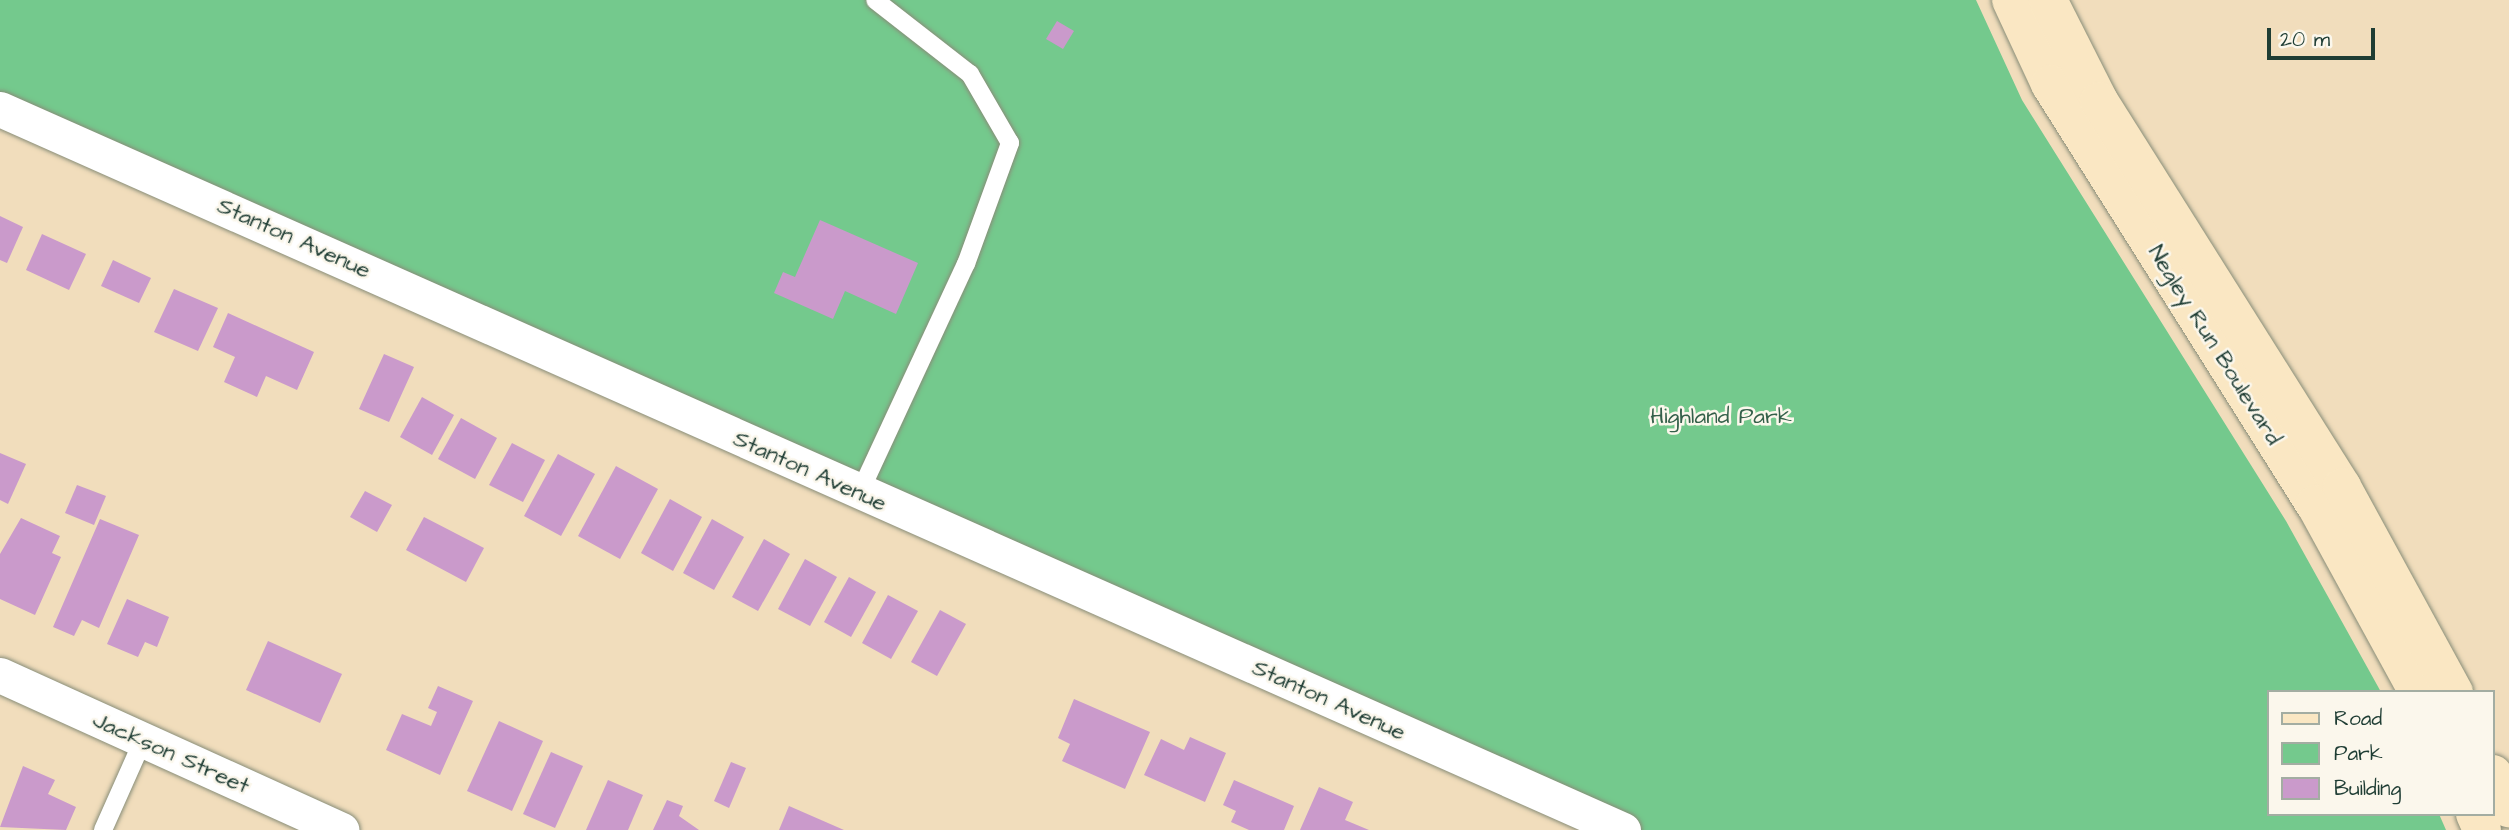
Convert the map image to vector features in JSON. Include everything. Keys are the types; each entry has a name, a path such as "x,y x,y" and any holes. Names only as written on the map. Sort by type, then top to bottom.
{"main road":[{"name":"Negley Run Boulevard","path":"2011,0 2050,84 2315,504 2417,690"},
{"name":"Negley Run Boulevard","path":"2048,0 2099,101 2342,487 2453,690"},
{"path":"2495,778 2509,809"}],"street":[{"name":"Stanton Avenue","path":"0,109 859,494 1623,830"},
{"name":"Jackson Street","path":"0,675 342,830"}],"lane":[{"path":"859,494 966,264 1010,143 970,74 875,0"},
{"path":"103,830 143,740"}],"green space":[{"name":"Highland Park","path":"0,0 1976,0 2022,100 2286,521 2380,690 2268,690 2268,816 2440,816 2446,830 1623,830 0,109"}],"building":[{"path":"1057,21 1074,31 1063,49 1046,39"},
{"path":"0,216 23,227 7,263 0,260"},
{"path":"820,220 918,263 896,314 845,291 833,319 774,293 783,272 795,277"},
{"path":"42,234 86,254 69,290 26,270"},
{"path":"113,260 151,278 139,303 101,286"},
{"path":"174,289 218,308 198,351 154,332"},
{"path":"228,313 314,352 297,390 266,376 257,397 224,382 235,357 213,347"},
{"path":"384,354 414,367 389,422 359,409"},
{"path":"422,397 454,415 432,455 400,437"},
{"path":"461,418 497,438 475,479 438,459"},
{"path":"512,443 545,460 523,502 489,485"},
{"path":"0,453 26,464 8,504 0,500"},
{"path":"558,454 595,474 561,536 524,516"},
{"path":"616,466 658,489 620,559 578,536"},
{"path":"77,485 106,496 94,525 65,513"},
{"path":"365,491 392,505 377,532 350,517"},
{"path":"670,499 702,517 673,571 641,553"},
{"path":"424,517 484,548 466,582 406,550"},
{"path":"21,518 60,536 52,553 61,557 35,615 0,599 0,554"},
{"path":"100,519 139,535 99,628 82,620 74,636 53,627"},
{"path":"712,519 744,537 714,590 683,573"},
{"path":"764,539 790,554 758,611 732,597"},
{"path":"805,559 837,577 810,626 778,609"},
{"path":"849,577 876,592 851,637 824,622"},
{"path":"888,595 918,611 891,659 862,643"},
{"path":"127,599 169,617 157,647 145,642 138,657 107,644"},
{"path":"940,610 966,624 937,676 911,662"},
{"path":"268,641 342,674 320,723 246,690"},
{"path":"438,686 473,701 440,775 386,750 402,714 431,726 437,712 428,708"},
{"path":"1074,699 1150,732 1125,789 1062,761 1070,744 1058,738"},
{"path":"499,721 543,741 512,811 467,791"},
{"path":"1190,737 1226,753 1205,802 1144,775 1161,739 1184,750"},
{"path":"551,752 583,766 555,828 523,814"},
{"path":"731,762 746,768 729,808 714,801"},
{"path":"23,766 55,780 48,794 76,807 66,830 0,827"},
{"path":"608,780 643,795 628,830 586,830"},
{"path":"1234,780 1294,806 1284,830 1249,830 1231,822 1236,811 1223,805"},
{"path":"1319,787 1353,802 1345,820 1369,830 1300,830"},
{"path":"667,800 683,806 679,816 699,830 653,830"},
{"path":"789,806 844,830 779,830"}]}
